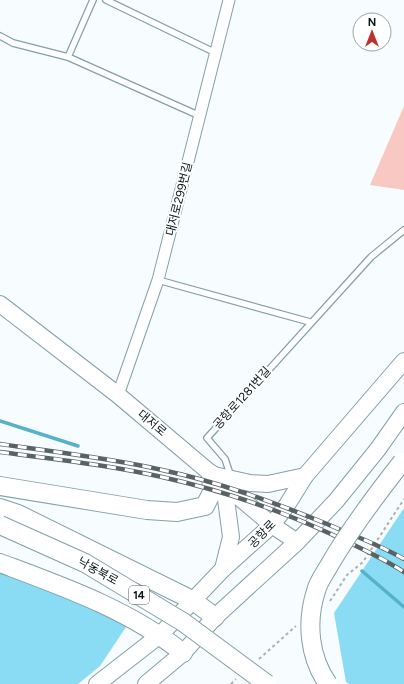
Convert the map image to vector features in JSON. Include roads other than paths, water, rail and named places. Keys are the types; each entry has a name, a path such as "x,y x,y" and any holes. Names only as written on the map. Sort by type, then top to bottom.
{"main road":[{"name":"대저로","path":"1,309 118,395 222,479 272,525 297,542"},
{"name":"공항로","path":"97,684 160,635 223,569 272,525 287,505 305,476 404,361"},
{"path":"146,684 183,653 215,617 297,542 336,501 378,450 404,412"},
{"path":"328,684 319,672 311,641 309,619 316,590 341,545 371,502 403,461"},
{"path":"222,479 250,484 268,484 305,476"},
{"path":"0,486 147,510 177,512 204,506 222,479"},
{"path":"222,479 231,537 223,569"},
{"path":"0,508 18,514 192,600 215,617"},
{"name":"낙동북로","path":"0,525 92,567 183,622 268,684"},
{"path":"0,563 84,595 160,635 183,653"}],"street":[{"name":"대저로299번길","path":"118,395 158,280 229,0"}],"lane":[{"path":"68,56 93,0"},
{"path":"106,0 216,53"},
{"path":"0,36 13,43 68,56 200,116"},
{"name":"공항로1281번길","path":"222,479 225,459 207,438 310,322 371,257 404,230"},
{"path":"158,280 310,322"}],"waterway":[{"path":"0,421 78,446"},
{"path":"362,571 404,607"}],"railway":[{"path":"0,444 122,462 204,480 246,493 307,516 366,540 404,559"},
{"path":"0,452 122,469 184,482 227,494 269,508 311,525 386,561 404,572"}]}
